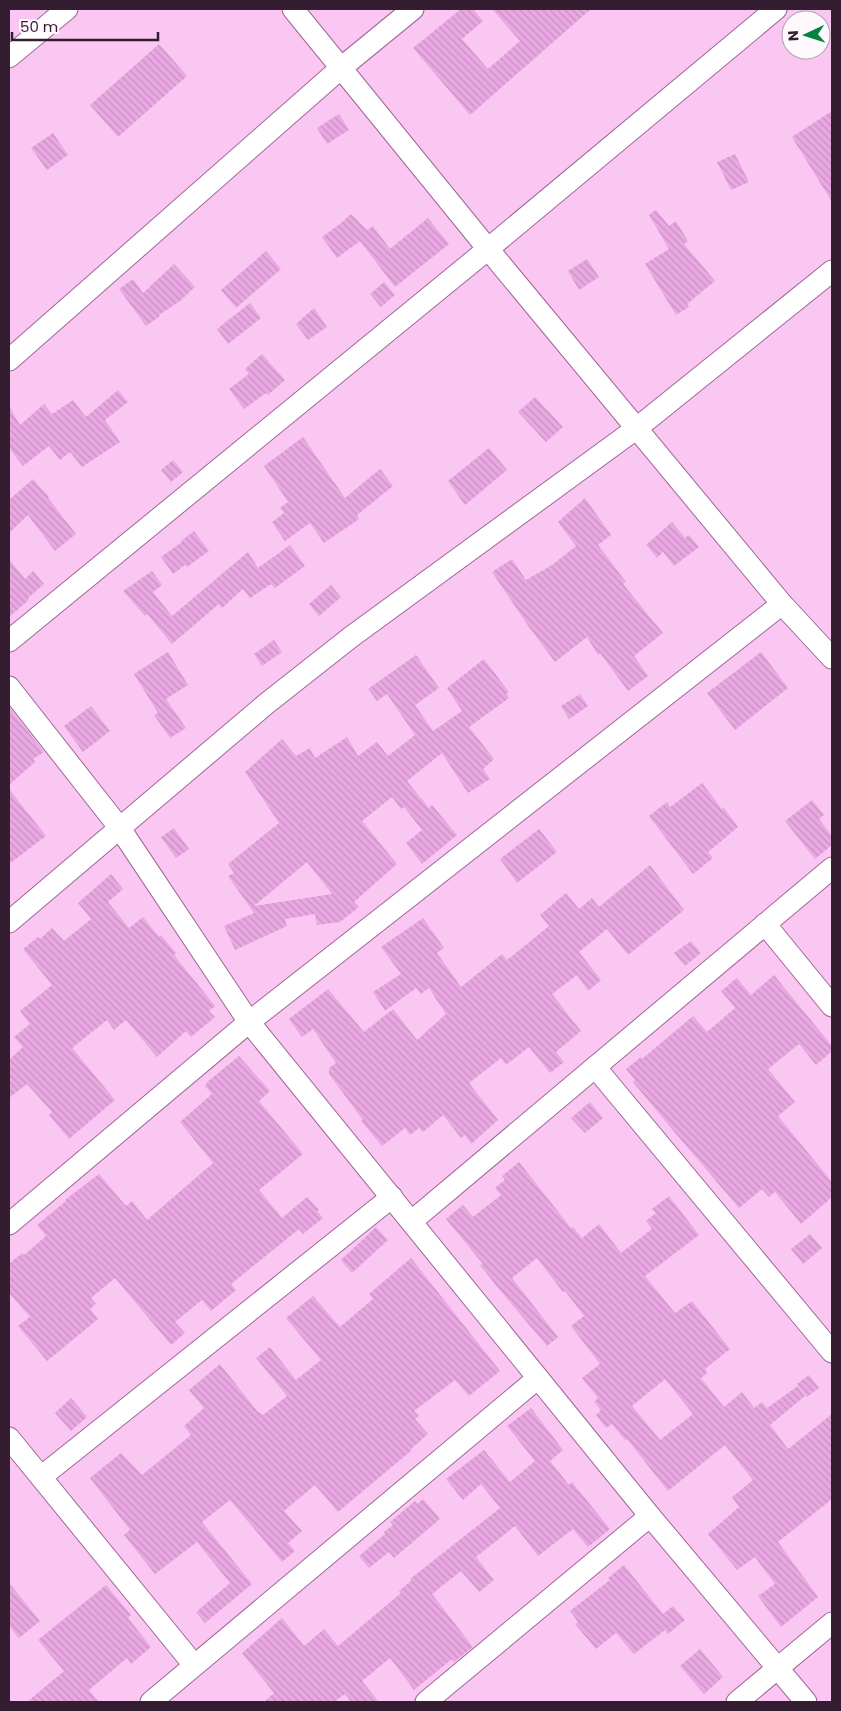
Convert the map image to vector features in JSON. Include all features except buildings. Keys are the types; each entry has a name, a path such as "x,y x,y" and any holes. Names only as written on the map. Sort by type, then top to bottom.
{"street":[{"path":"9,57 68,9"},
{"path":"293,9 488,249 782,604 832,658"},
{"path":"9,360 341,68 413,9"},
{"path":"9,641 488,249 776,9"},
{"path":"9,922 266,704 351,637 637,428 832,271"},
{"path":"9,1224 249,1022 782,604"},
{"path":"9,687 119,827 249,1022 650,1516 806,1702"},
{"path":"412,1221 832,868"},
{"path":"765,924 832,1006"},
{"path":"595,1067 832,1352"},
{"path":"41,1477 392,1197"},
{"path":"151,1702 538,1378"},
{"path":"9,1438 194,1665"},
{"path":"426,1702 650,1516"},
{"path":"737,1702 832,1623"}]}
